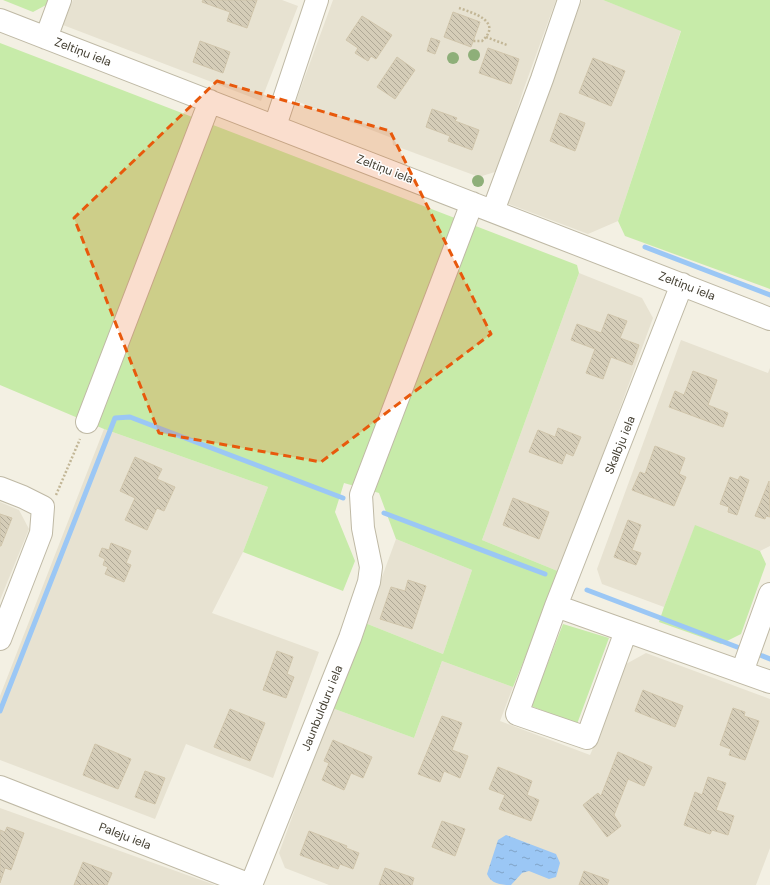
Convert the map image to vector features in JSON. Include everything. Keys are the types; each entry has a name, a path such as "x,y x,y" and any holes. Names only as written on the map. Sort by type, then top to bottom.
{"street":[{"path":"46,38 60,0"},
{"path":"275,126 317,0"},
{"path":"493,211 542,79 569,0"},
{"name":"Zeltiņu iela","path":"0,20 770,319"},
{"path":"87,422 210,101"},
{"name":"Jaunbulduru iela","path":"251,885 350,638 369,582 371,567 362,528 361,495 472,203"},
{"name":"Skalbju iela","path":"626,631 586,738 517,714 556,606 682,284"},
{"path":"0,488 43,507 41,533 0,639"},
{"path":"742,672 770,594"},
{"path":"556,606 770,682"},
{"name":"Paleju iela","path":"0,787 251,885"}],"path":[{"path":"459,8 484,18 487,22 488,33 486,37 482,41 473,41"},
{"path":"467,17 468,11"},
{"path":"486,37 507,45"},
{"path":"43,507 56,495 87,422"}],"highlighted area":[{"path":"217,81 390,131 491,334 321,462 159,433 74,218"}],"shaded area":[{"path":"73,0 282,0 298,6 261,101 63,25"},
{"path":"333,0 556,0 523,91 498,171 479,177 393,145 392,138 296,101"},
{"path":"582,0 603,0 681,30 618,221 588,234 506,203"},
{"path":"579,273 642,298 653,318 560,572 482,540"},
{"path":"681,340 768,373 770,368 770,546 760,551 695,526 664,607 602,584 597,569"},
{"path":"104,429 268,487 243,552 212,613 319,652 273,778 186,744 155,819 0,760 0,696"},
{"path":"0,502 19,510 29,529 0,600"},
{"path":"396,539 472,570 443,654 365,623"},
{"path":"646,653 770,699 770,848 756,885 329,885 285,868 279,853 332,708 414,738 442,661 513,687 500,721 590,755 605,721 626,664"},
{"path":"0,808 215,885 0,885"}],"green space":[{"path":"3,0 48,0 46,5 33,12"},
{"path":"603,0 770,0 770,289 625,236 618,221 681,31"},
{"path":"0,43 577,265 579,273 482,540 560,572 513,687 442,661 414,738 332,708 365,623 443,654 472,570 396,539 379,493 344,483 335,512 355,561 343,591 243,552 268,487 104,429 0,385"},
{"path":"695,525 760,551 766,564 741,634 721,644 659,622"},
{"path":"563,624 609,638 577,724 531,706"}],"water":[{"path":"506,835 556,854 560,863 556,877 549,879 529,871 522,873 511,885 500,884 491,880 487,874 498,840"}],"building":[{"path":"203,0 257,0 247,28 227,21 230,12 202,2"},
{"path":"453,12 480,22 471,47 444,37"},
{"path":"362,16 392,35 376,59 371,56 368,61 355,53 358,48 346,40"},
{"path":"431,38 440,41 435,54 427,51"},
{"path":"200,41 230,52 223,73 193,62"},
{"path":"488,48 519,59 511,84 479,73"},
{"path":"397,57 415,70 395,99 377,87"},
{"path":"593,58 625,71 611,106 579,93"},
{"path":"432,109 457,118 455,121 479,130 472,150 448,141 450,136 426,127"},
{"path":"560,113 585,123 575,151 550,141"},
{"path":"608,314 627,321 620,338 639,345 632,365 611,357 603,379 586,373 595,349 571,340 577,324 601,333"},
{"path":"693,371 717,380 708,405 728,413 723,427 669,407 675,391 684,395"},
{"path":"558,428 581,437 573,456 566,453 562,464 529,452 538,430 555,437"},
{"path":"655,446 685,458 679,474 686,477 674,506 632,490 640,472 645,474"},
{"path":"135,457 162,469 157,479 175,487 164,511 157,508 147,530 125,520 135,498 120,491"},
{"path":"740,476 749,480 737,515 728,512 729,507 720,504 730,477 738,480"},
{"path":"769,481 770,517 766,516 765,519 755,516"},
{"path":"513,498 549,512 539,539 503,525"},
{"path":"0,514 12,518 1,546 0,546"},
{"path":"628,520 641,525 632,550 641,553 636,565 614,557"},
{"path":"111,543 131,551 126,563 131,565 124,582 105,574 108,567 103,565 105,559 99,556 102,548 109,550"},
{"path":"408,580 426,586 412,629 380,619 391,587 405,591"},
{"path":"277,651 293,657 287,674 294,677 286,698 263,690"},
{"path":"643,690 683,706 675,727 635,711"},
{"path":"733,708 745,712 744,716 759,721 745,760 729,755 731,749 720,745"},
{"path":"230,709 265,723 250,761 214,747"},
{"path":"442,716 462,723 452,750 468,756 460,778 444,771 440,782 418,774"},
{"path":"333,740 372,757 363,778 351,773 344,790 322,780 329,763 324,761"},
{"path":"95,744 131,759 118,789 83,775"},
{"path":"618,752 652,767 644,786 628,779 614,815 621,826 607,837 583,805 598,793 601,796"},
{"path":"498,767 532,781 527,795 539,800 531,821 499,809 505,795 489,789"},
{"path":"145,771 165,778 155,804 135,797"},
{"path":"708,777 726,783 716,810 734,816 728,835 712,830 710,834 684,825 695,792 702,795"},
{"path":"442,821 465,829 455,856 432,847"},
{"path":"7,827 24,833 11,870 5,868 0,883 0,830 5,832"},
{"path":"309,831 347,846 346,848 359,853 353,869 340,864 338,869 300,855"},
{"path":"83,862 112,873 107,885 74,885"},
{"path":"385,868 414,878 412,885 379,885"},
{"path":"584,871 609,880 607,885 579,885"}],"waterway":[{"path":"645,247 770,295"},
{"path":"0,711 115,418 130,417 343,498"},
{"path":"384,513 545,574"},
{"path":"587,590 745,650"},
{"path":"755,653 770,659"}]}
